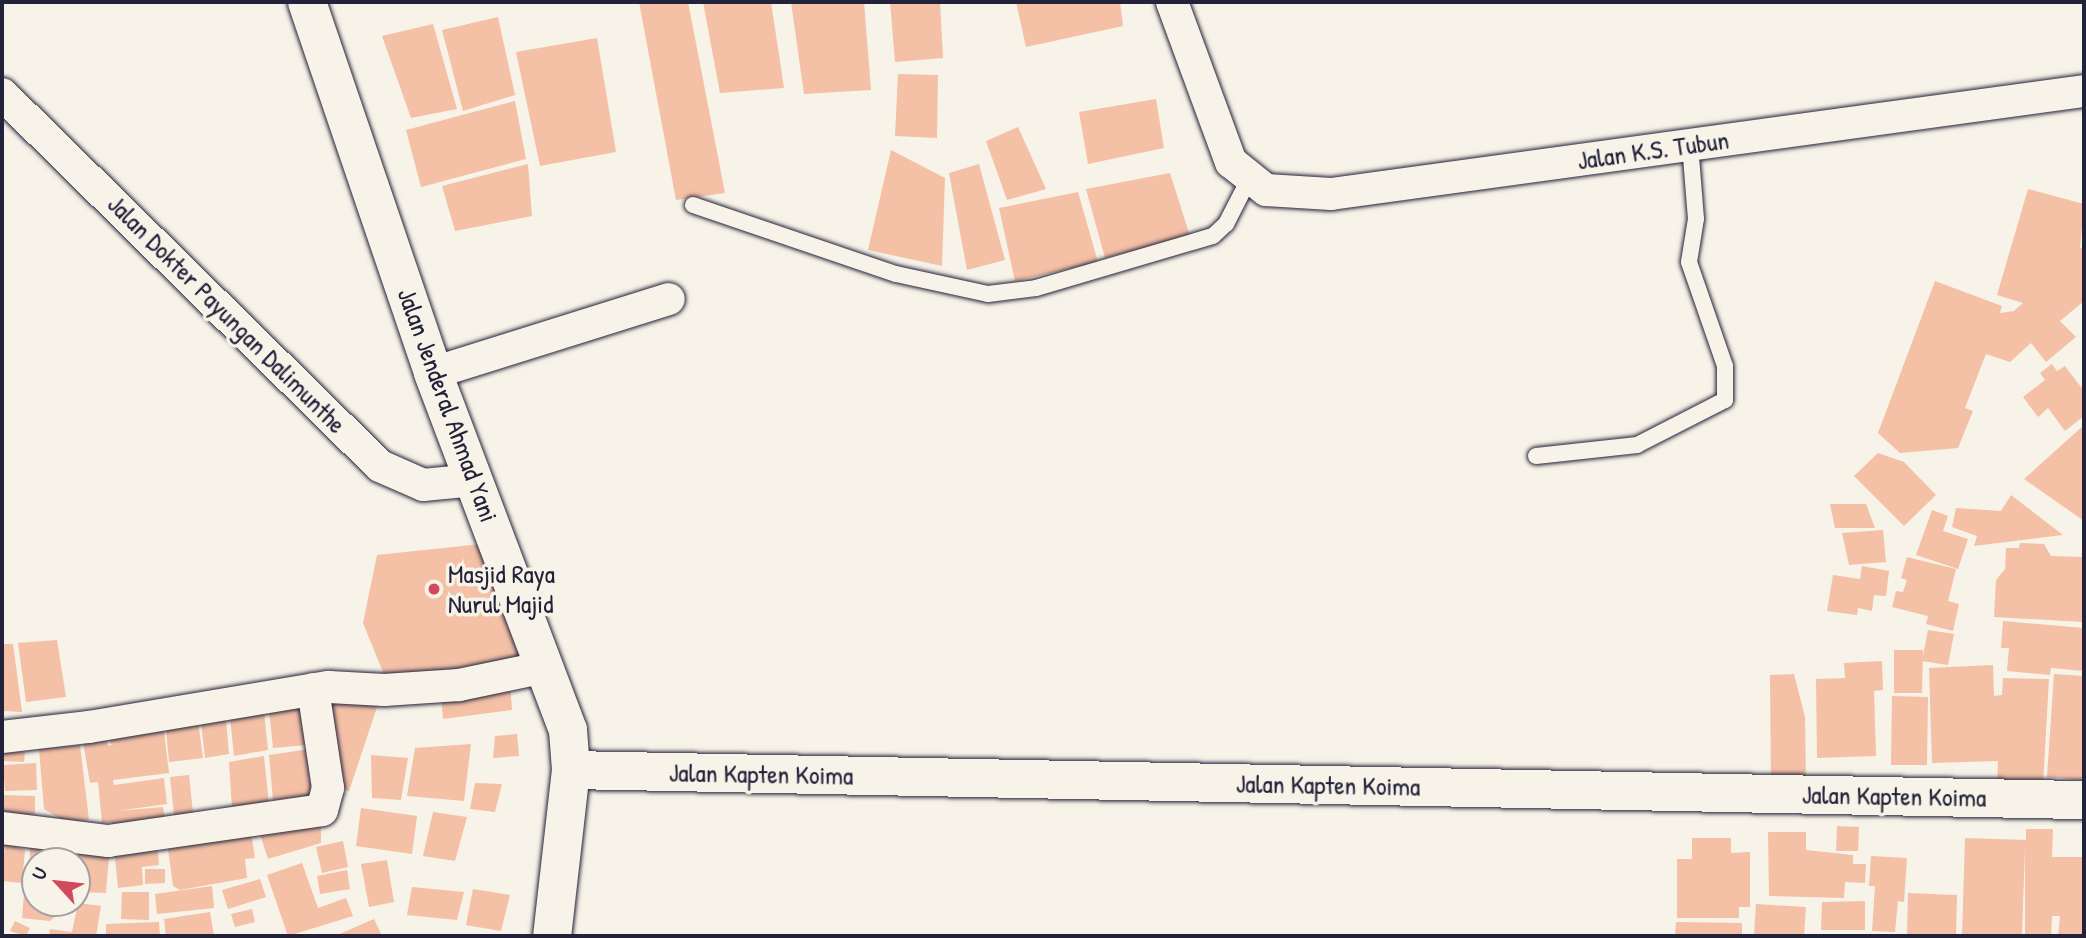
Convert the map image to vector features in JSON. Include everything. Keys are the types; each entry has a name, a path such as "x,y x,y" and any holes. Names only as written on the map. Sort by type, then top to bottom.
{"street":[{"name":"Jalan Jenderal Ahmad Yani","path":"307,2 433,373 568,730 571,771 552,936"},
{"path":"1172,2 1241,169"},
{"name":"Jalan K.S. Tubun","path":"1241,169 1266,190 1331,194 2084,91"},
{"name":"Jalan Dokter Payungan Dalimunthe","path":"2,94 380,466 423,485 475,480"},
{"path":"433,373 669,299"},
{"path":"2,737 89,727 313,689 459,685 546,667"},
{"path":"2,828 108,841 206,831 322,810 328,788 313,689"},
{"name":"Jalan Kapten Koima","path":"571,771 2084,800"}],"lane":[{"path":"1536,456 1637,445 1725,400 1726,366 1689,262 1696,219 1690,145"},
{"path":"693,205 896,274 988,294 1036,288 1213,236 1226,224 1241,169"}],"building":[{"path":"639,2 688,2 725,193 676,200"},
{"path":"703,2 771,2 784,88 720,93"},
{"path":"791,2 864,2 871,90 804,94"},
{"path":"890,2 940,2 943,58 895,62"},
{"path":"1016,2 1120,2 1123,26 1026,47"},
{"path":"498,17 515,95 463,111 442,30"},
{"path":"433,24 457,109 411,118 382,36"},
{"path":"597,38 616,152 540,166 516,52"},
{"path":"898,74 938,75 937,138 895,136"},
{"path":"1156,99 1164,148 1088,164 1079,112"},
{"path":"515,101 526,159 421,187 406,130"},
{"path":"1018,127 1046,189 1007,200 986,141"},
{"path":"891,150 945,178 942,266 868,250"},
{"path":"528,164 532,216 455,231 442,186"},
{"path":"979,164 1005,260 967,270 949,173"},
{"path":"1170,173 1190,236 1105,258 1086,189"},
{"path":"2028,189 2084,204 2080,248 2084,247 2084,301 2060,321 2076,337 2046,362 2031,343 2010,362 1986,354 1965,408 1973,411 1958,448 1900,453 1878,433 1935,281 2002,306 2000,313 2014,311 2023,303 1997,295"},
{"path":"1078,192 1098,262 1015,281 999,208"},
{"path":"2052,364 2057,371 2065,366 2084,391 2084,416 2065,431 2048,408 2038,417 2023,397 2045,380 2040,373"},
{"path":"2084,425 2084,521 2024,479"},
{"path":"1878,453 1904,462 1936,495 1904,526 1854,476"},
{"path":"2011,495 2063,535 1974,546 1977,536 1952,527 1956,508 2001,511"},
{"path":"1830,504 1866,504 1875,528 1835,528"},
{"path":"1932,510 1948,516 1943,531 1968,539 1958,569 1916,555"},
{"path":"1883,530 1886,562 1849,565 1842,533"},
{"path":"2020,543 2044,544 2051,556 2084,557 2084,622 1994,617 1996,580 2005,569 2006,548 2019,548"},
{"name":"Masjid Raya Nurul Majid","path":"481,544 525,658 387,682 363,623 377,555"},
{"path":"1907,557 1956,569 1948,601 1959,604 1953,631 1926,624 1928,616 1892,607 1896,591 1903,592 1907,580 1901,578"},
{"path":"1862,566 1889,571 1886,596 1874,595 1872,611 1858,608 1857,615 1827,611 1833,575 1860,579"},
{"path":"2003,621 2084,628 2084,671 2051,668 2050,675 2007,671 2009,648 2001,648"},
{"path":"1928,630 1954,634 1948,665 1922,661"},
{"path":"57,640 66,697 26,702 18,643"},
{"path":"2,644 13,644 22,712 2,711"},
{"path":"1894,650 1923,650 1922,693 1894,693"},
{"path":"1882,661 1883,690 1874,691 1876,756 1817,758 1816,679 1845,678 1844,663"},
{"path":"1993,665 1994,696 2002,695 2003,678 2049,679 2043,785 1997,784 1998,761 1932,763 1929,668"},
{"path":"1794,674 1805,717 1806,782 1771,783 1770,675"},
{"path":"2054,674 2084,676 2084,780 2047,777"},
{"path":"510,683 512,710 443,719 441,695"},
{"path":"303,695 307,745 273,748 268,700"},
{"path":"1892,696 1928,697 1927,765 1891,765"},
{"path":"263,702 268,750 234,756 229,707"},
{"path":"324,702 378,704 349,791 334,786"},
{"path":"225,709 229,754 205,758 200,713"},
{"path":"197,714 203,758 169,762 165,719"},
{"path":"164,731 169,773 113,780 114,785 164,778 167,804 117,811 163,807 166,827 113,835 111,822 102,823 98,782 90,783 83,742 106,736 108,746 117,743 111,744 109,736"},
{"path":"517,734 519,756 493,758 495,736"},
{"path":"471,744 464,801 407,796 415,748"},
{"path":"80,745 89,820 67,823 44,809 39,749"},
{"path":"309,749 312,796 273,800 269,755"},
{"path":"4,750 25,752 24,762 3,761"},
{"path":"371,755 408,758 401,800 372,798"},
{"path":"264,756 269,804 232,808 229,762"},
{"path":"36,763 37,790 5,791 3,765"},
{"path":"189,775 194,822 175,824 170,777"},
{"path":"475,783 502,784 495,812 470,809"},
{"path":"2,795 35,796 35,813 24,823 2,823"},
{"path":"361,808 417,816 412,854 356,846"},
{"path":"433,812 467,817 455,861 423,856"},
{"path":"321,820 321,843 268,859 259,831"},
{"path":"1837,826 1859,827 1858,851 1836,851"},
{"path":"2026,829 2053,829 2052,857 2084,857 2084,936 2058,936 2060,916 2052,916 2051,936 2025,936 2025,848 2022,936 1962,936 1965,838 2026,840"},
{"path":"251,832 255,858 245,859 247,878 180,890 173,886 167,842"},
{"path":"1768,832 1806,832 1806,850 1853,855 1853,864 1866,864 1865,883 1845,882 1844,898 1769,896"},
{"path":"1692,838 1731,838 1731,853 1750,852 1750,907 1739,907 1739,918 1677,918 1677,859 1692,859"},
{"path":"31,840 110,845 106,893 91,892 91,847 30,847"},
{"path":"343,841 348,867 322,873 316,847"},
{"path":"157,842 159,865 142,867 143,885 118,888 114,847"},
{"path":"5,843 21,849 21,883 2,881"},
{"path":"1871,856 1907,858 1904,902 1898,901 1895,932 1872,931 1875,886 1869,886"},
{"path":"387,860 394,902 369,907 361,864"},
{"path":"302,863 318,908 346,898 353,916 288,936 267,875"},
{"path":"145,869 165,869 165,883 145,884"},
{"path":"347,870 350,889 320,894 317,876"},
{"path":"260,879 266,897 228,909 222,890"},
{"path":"212,886 214,908 157,914 155,894"},
{"path":"412,887 464,892 457,920 407,915"},
{"path":"473,889 510,895 501,931 466,925"},
{"path":"122,892 149,892 149,920 121,919"},
{"path":"1908,893 1957,895 1956,936 1907,936"},
{"path":"1865,901 1865,930 1821,930 1822,902"},
{"path":"1756,904 1806,907 1804,936 1754,936"},
{"path":"91,905 101,906 96,936 49,936 50,929 72,932 75,917 91,917"},
{"path":"252,909 255,922 235,927 231,914"},
{"path":"210,912 214,936 166,936 164,919"},
{"path":"22,917 54,917 50,921"},
{"path":"374,919 382,936 335,936"},
{"path":"15,921 30,928 26,936 10,931"},
{"path":"159,922 160,936 106,936 106,924"},
{"path":"1676,922 1742,923 1742,936 1675,936"}],"place":[{"name":"Masjid Raya Nurul Majid","path":"434,589"}]}
